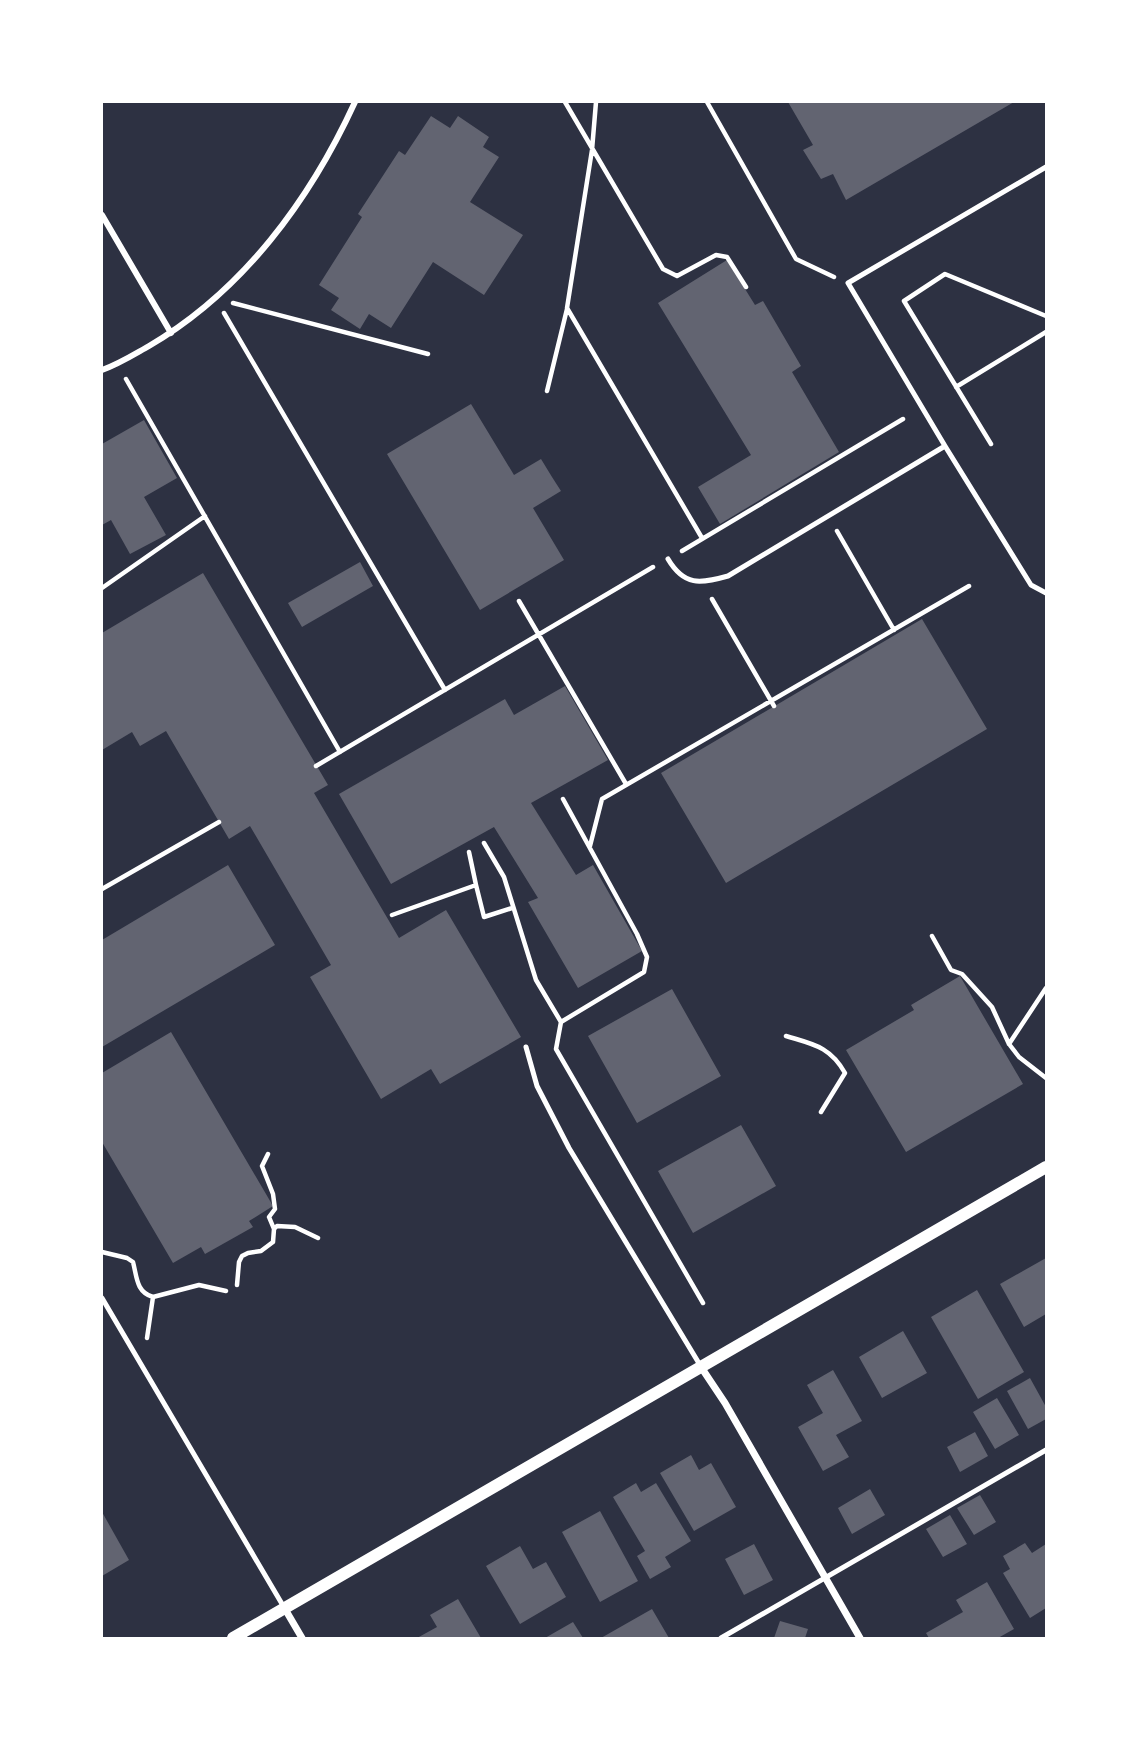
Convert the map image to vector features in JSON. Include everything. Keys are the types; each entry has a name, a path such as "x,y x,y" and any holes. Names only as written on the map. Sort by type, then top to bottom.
{"street":[{"path":"102,370 117,365 171,333 215,299 258,255 291,215 327,160 355,102"},
{"path":"102,215 171,333"},
{"path":"233,1639 1046,1167"},
{"path":"701,1367 860,1639"},
{"path":"285,1608 302,1639"}],"lane":[{"path":"1046,167 848,283 1031,585 1046,593"},
{"path":"668,559 684,579 698,582 729,576 945,446"},
{"path":"526,1047 537,1086 569,1147 701,1367"},
{"path":"102,1298 285,1608"},
{"path":"721,1639 1046,1450"}],"path":[{"path":"565,102 663,269 677,276 716,255 727,257 746,287"},
{"path":"547,391 567,308 592,150 596,102"},
{"path":"706,102 796,259 848,283"},
{"path":"991,444 904,301 945,274 1046,316"},
{"path":"215,299 428,354"},
{"path":"215,299 444,690"},
{"path":"567,308 702,538"},
{"path":"956,387 1046,332"},
{"path":"117,365 340,752"},
{"path":"316,766 903,419"},
{"path":"102,588 205,516"},
{"path":"835,528 894,630"},
{"path":"590,846 602,799 772,704 969,586"},
{"path":"712,599 772,704"},
{"path":"519,601 626,785"},
{"path":"561,1022 644,972 647,957 563,799"},
{"path":"102,889 219,822"},
{"path":"484,843 504,877 536,980 561,1022 556,1049 703,1303"},
{"path":"469,852 484,917 512,908"},
{"path":"392,915 477,885"},
{"path":"932,936 951,970 962,974 992,1007 1009,1044 1019,1057 1046,1078"},
{"path":"1009,1044 1046,988"},
{"path":"786,1036 822,1046 845,1073 821,1112"},
{"path":"237,1284 242,1256 268,1247 273,1242 274,1228 269,1216 275,1209 273,1194 261,1166 268,1154"},
{"path":"274,1228 295,1227 318,1238"},
{"path":"102,1252 133,1262 136,1283 147,1296 153,1297 199,1285 226,1291"},
{"path":"146,1338 153,1297"}],"building":[{"path":"788,102 1014,102 846,200 833,174 821,179 803,150 813,145"},
{"path":"431,116 450,128 458,116 489,137 483,147 499,157 470,202 523,235 484,295 433,262 391,328 369,314 360,329 331,310 339,298 319,285 362,217 358,214 399,151 405,155"},
{"path":"727,260 755,305 763,301 801,366 792,372 839,452 720,524 698,487 751,455 658,303"},
{"path":"471,404 514,475 541,459 561,491 533,508 564,560 480,610 387,454"},
{"path":"144,420 177,478 144,497 166,535 130,554 111,520 102,525 102,444"},
{"path":"360,562 373,586 302,627 288,603"},
{"path":"203,573 328,785 314,793 399,938 446,910 521,1037 440,1084 431,1069 381,1099 310,977 331,965 250,826 229,839 166,731 140,746 132,732 102,750 102,633"},
{"path":"922,619 987,729 726,883 661,773"},
{"path":"565,686 608,760 531,803 576,875 593,865 642,951 578,988 528,902 538,898 494,827 391,884 339,794 505,699 514,715"},
{"path":"228,865 275,945 102,1047 102,940"},
{"path":"960,976 1023,1084 906,1152 846,1050 914,1010 911,1005"},
{"path":"672,989 721,1076 637,1123 588,1036"},
{"path":"171,1032 273,1206 249,1221 253,1227 205,1254 201,1247 173,1263 102,1142 102,1073"},
{"path":"741,1125 776,1186 693,1233 658,1171"},
{"path":"1046,1258 1046,1314 1024,1327 1000,1284"},
{"path":"977,1290 1024,1372 978,1399 931,1317"},
{"path":"903,1331 927,1373 882,1398 859,1357"},
{"path":"833,1370 862,1421 836,1435 849,1457 823,1471 798,1427 823,1413 807,1385"},
{"path":"1030,1378 1046,1407 1046,1419 1028,1429 1007,1391"},
{"path":"997,1398 1019,1435 995,1449 973,1412"},
{"path":"975,1432 988,1456 960,1472 947,1447"},
{"path":"691,1455 699,1470 711,1463 736,1507 694,1531 660,1473"},
{"path":"636,1483 641,1492 656,1483 691,1541 665,1557 671,1567 650,1579 637,1556 645,1551 613,1497"},
{"path":"870,1489 885,1515 852,1534 838,1508"},
{"path":"980,1495 996,1522 974,1535 957,1508"},
{"path":"600,1511 638,1581 600,1602 562,1532"},
{"path":"102,1512 129,1560 102,1576"},
{"path":"950,1515 967,1544 943,1557 926,1529"},
{"path":"1025,1543 1032,1553 1046,1544 1046,1608 1030,1618 1003,1573 1010,1569 1003,1556"},
{"path":"754,1544 773,1580 744,1595 725,1559"},
{"path":"520,1546 533,1569 546,1562 566,1597 520,1624 486,1566"},
{"path":"987,1582 1014,1629 998,1638 929,1638 926,1633 963,1612 956,1600"},
{"path":"458,1599 481,1638 417,1638 437,1627 430,1615"},
{"path":"652,1609 669,1638 601,1638"},
{"path":"780,1621 808,1629 805,1638 774,1638"},
{"path":"573,1622 583,1638 545,1638"}]}
